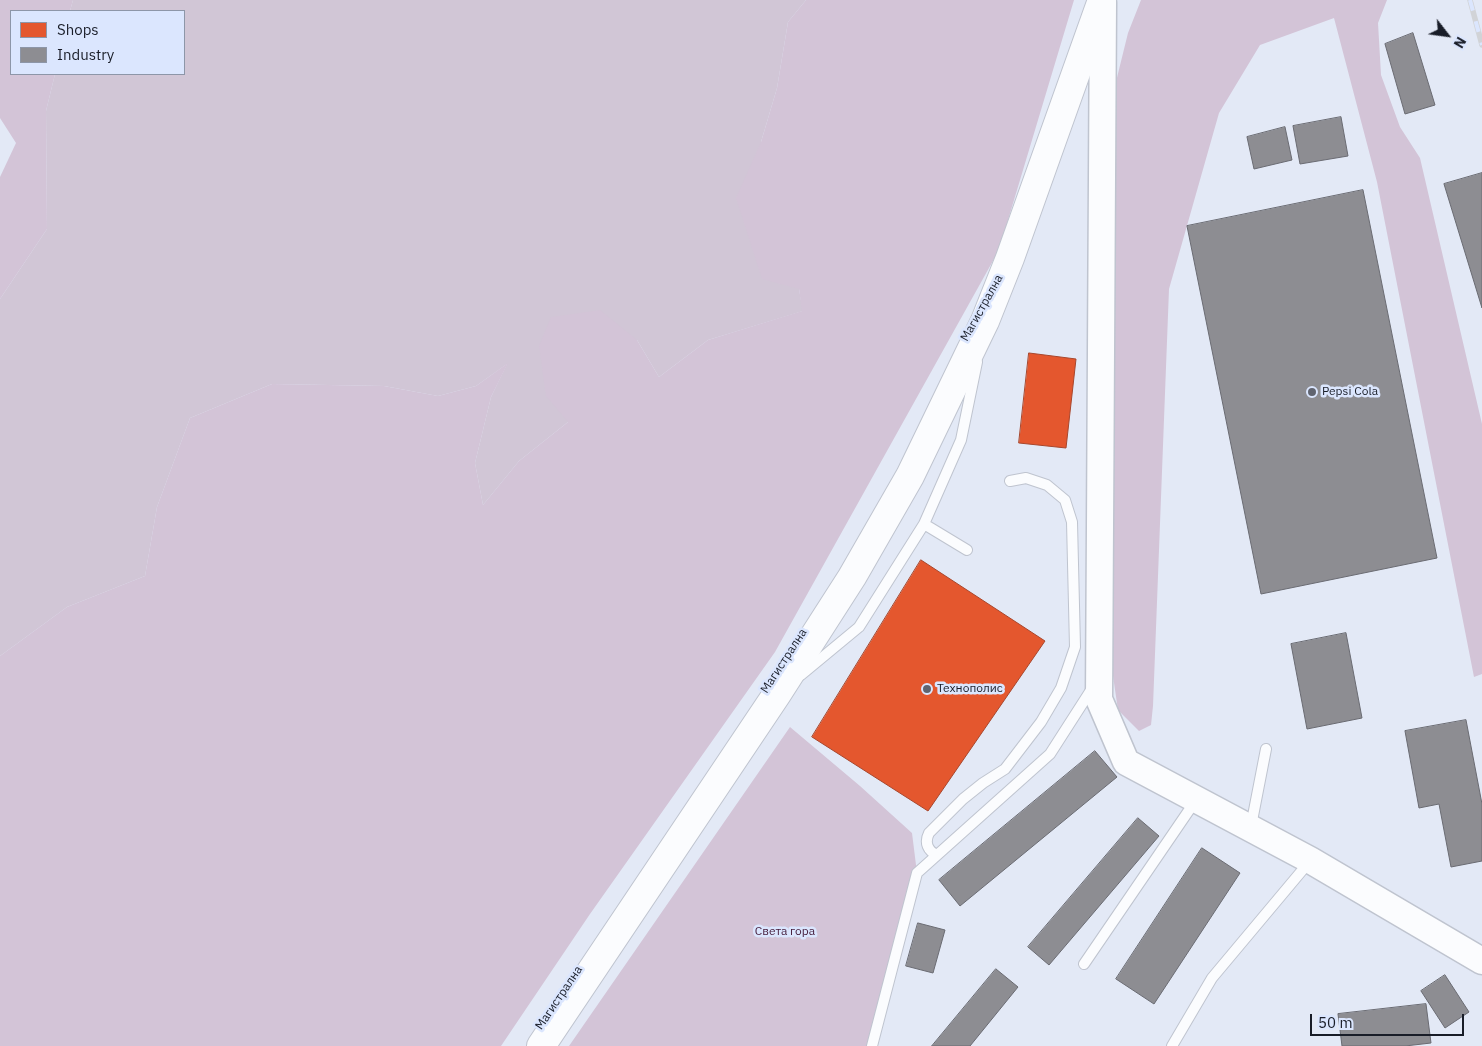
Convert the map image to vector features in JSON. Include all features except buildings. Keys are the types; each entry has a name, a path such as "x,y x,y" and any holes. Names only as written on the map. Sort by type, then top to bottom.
{"main road":[{"name":"Магистрална","path":"541,1046 777,694 852,577 910,476 985,322 1010,258 1102,0"},
{"name":"Магистрална","path":"527,1046 767,688 841,570 899,470 933,406 975,316 1010,258"}],"street":[{"path":"1102,0 1099,699 1126,762 1310,860 1482,961"}],"lane":[{"path":"777,694 859,627 924,524 961,440 985,322"},
{"path":"938,855 932,853 927,845 927,836 963,799 1005,769 1041,722 1061,688 1075,647 1072,522 1065,500 1047,486 1026,478 1010,481"},
{"path":"924,524 967,550"},
{"path":"872,1046 917,873 1050,754 1099,678"},
{"path":"1251,829 1266,749"},
{"path":"1084,964 1196,800"},
{"path":"1172,1046 1212,978 1310,860"}],"shaded area":[{"path":"73,0 806,0 788,22 777,88 761,142 803,311 708,340 659,377 637,340 568,422 519,461 483,505 475,463 491,397 507,364 476,386 438,396 384,386 272,384 190,418 157,507 145,576 67,607 0,656 0,299 47,229 46,111 55,75 185,75 185,10 70,10"}],"green space":[{"path":"0,0 73,0 70,10 10,10 10,75 55,75 46,111 47,229 0,299 0,177 16,143 0,118"},
{"path":"806,0 1074,0 999,250 775,652 590,914 501,1046 0,1046 0,656 67,607 145,576 157,507 190,418 272,384 384,386 438,396 476,386 508,363 491,397 475,463 483,505 519,461 568,422 546,396 539,346 551,317 600,310 637,340 659,377 708,340 802,311 799,289 762,279 736,198 761,142 777,88 788,22"},
{"path":"1141,0 1387,0 1378,23 1381,75 1400,127 1420,158 1482,424 1482,674 1474,677 1377,182 1334,18 1260,45 1219,113 1169,289 1151,725 1139,731 1118,710 1113,676 1108,114 1128,33"},
{"name":"Света гора","path":"790,727 912,833 917,873 872,1046 569,1046"}],"railway":[{"path":"1470,0 1482,45"}],"place":[{"name":"Pepsi Cola","path":"1312,392"},
{"name":"Технополис","path":"927,689"}]}
